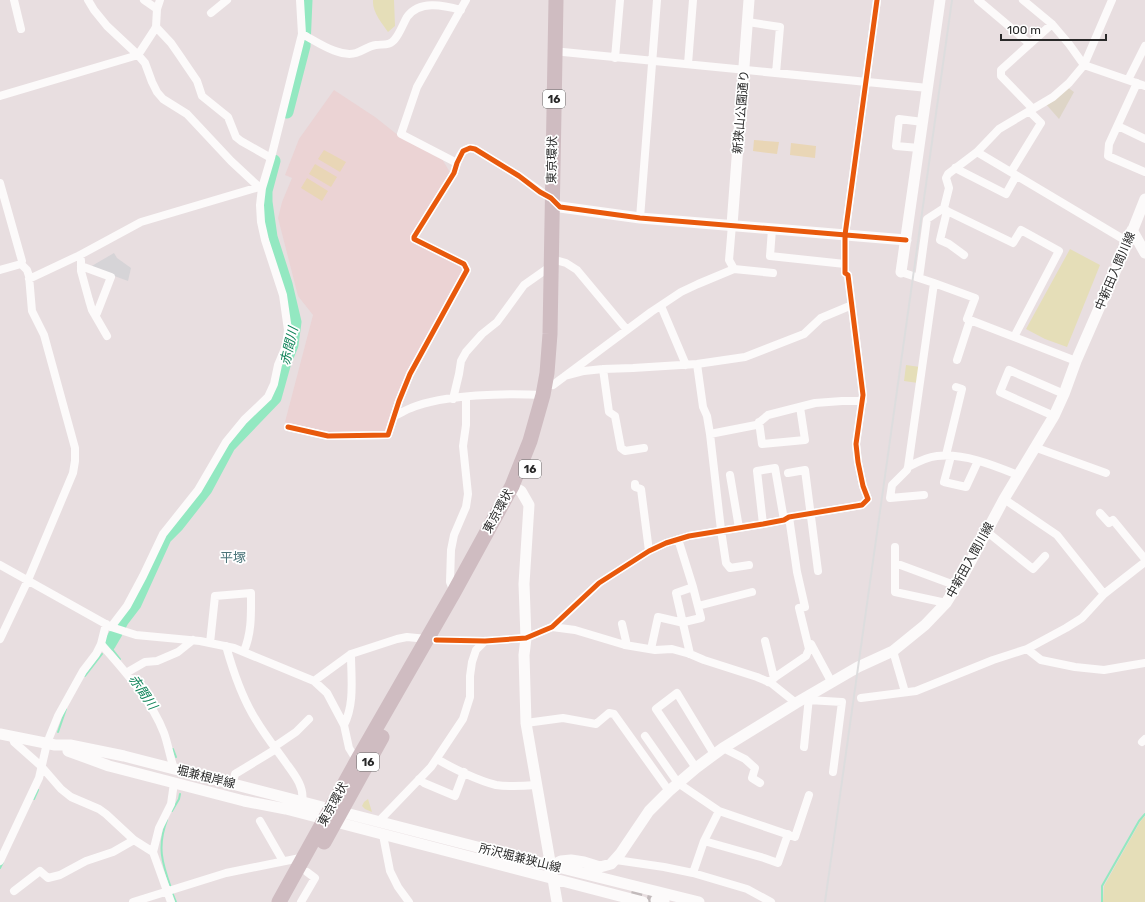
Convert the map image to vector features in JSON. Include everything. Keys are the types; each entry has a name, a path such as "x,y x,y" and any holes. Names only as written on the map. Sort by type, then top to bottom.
{"highway":[{"name":"東京環状","path":"279,902 305,857 333,815 516,488 538,445 557,335 555,263 556,0"},
{"name":"東京環状","path":"556,202 564,0"},
{"name":"東京環状","path":"291,902 307,872 356,761 432,639 454,592 516,488"}],"main road":[{"name":"新狭山公園通り","path":"732,225 749,0"},
{"path":"901,272 940,0"},
{"name":"中新田入間川線","path":"615,860 649,811 669,791 696,768 718,751 796,704 809,699 858,667 893,651 909,640 946,603 957,586 986,531 1034,447 1054,416 1064,394 1076,360 1128,242 1145,199"},
{"path":"556,202 640,218 906,240"},
{"path":"1132,230 1145,253"},
{"path":"516,488 529,505 524,584 526,638 524,662 526,723 558,902"},
{"name":"堀兼根岸線","path":"0,734 124,760 243,794"},
{"name":"堀兼根岸線","path":"69,748 109,766 174,783 286,809 333,815"},
{"name":"堀兼根岸線","path":"69,748 124,756 174,768 302,802 333,815"},
{"name":"所沢堀兼狭山線","path":"333,815 379,821 551,866 699,902"},
{"name":"所沢堀兼狭山線","path":"333,815 382,835 643,902"},
{"path":"551,866 561,861 571,860 603,867 611,864 615,860"},
{"path":"615,860 611,874 615,881"},
{"path":"659,900 678,902"}],"street":[{"path":"14,0 21,29"},
{"path":"88,0 107,26 145,63 157,92 163,99 188,114 231,161 261,188"},
{"path":"144,0 157,9"},
{"path":"0,96 138,55 156,26 157,9 160,0"},
{"path":"211,13 227,0"},
{"path":"0,860 44,769 58,716 72,689 96,654 109,626 127,606 163,534 198,490 230,436 268,397 274,384 278,365 286,346 288,330 283,295 265,240 261,222 261,188 271,158 304,35 300,0"},
{"path":"457,163 401,134 417,88 466,0"},
{"path":"616,58 620,0"},
{"path":"640,218 657,0"},
{"path":"688,64 693,0"},
{"path":"314,681 352,654 397,639 407,637 485,641 526,638 552,627 599,583 649,551 678,539 862,505 868,499 863,486 856,444 863,395 848,275 845,273 845,234 877,0"},
{"path":"978,0 1030,44"},
{"path":"1023,0 1052,24 1084,65 1141,85 1109,144 1108,156 1145,172"},
{"path":"964,255 949,244 940,240 949,188 946,178 948,174 977,152 999,130 1052,97 1069,83 1084,65 1112,0"},
{"path":"304,35 324,46 343,53 355,53 370,46 378,44 386,45 395,40 408,16 415,9 431,4 448,6 461,10"},
{"path":"748,22 780,26 776,73"},
{"path":"955,168 1006,194 1013,174 1041,123 1001,76 1001,70 1052,24"},
{"path":"156,26 171,43 197,81 202,96 228,117 236,137 271,158"},
{"path":"1128,80 1145,46"},
{"path":"563,52 928,88"},
{"path":"919,148 896,146 899,119 923,122"},
{"path":"1118,126 1145,139"},
{"path":"288,427 328,436 388,435 410,374 467,270 464,264 414,237 454,173 463,151 470,148 475,149 519,176 556,202"},
{"path":"977,152 1128,242"},
{"path":"0,182 22,261 21,264 26,270 29,279 32,311 44,335 75,448 73,473 28,580 0,639"},
{"path":"29,279 80,256 141,222 261,188"},
{"path":"919,278 927,219 946,209"},
{"path":"946,209 1013,243 1021,230 1059,251 1014,337"},
{"path":"732,225 729,260 734,269"},
{"path":"772,228 770,256 845,264"},
{"path":"80,256 80,272 88,300 107,336"},
{"path":"453,399 462,361 466,352 478,337 497,322 524,285 555,263 566,263 577,270 627,330"},
{"path":"0,270 21,264"},
{"path":"81,266 111,277 95,315"},
{"path":"394,416 411,408 438,401 548,390 627,330 681,292 734,269 772,273"},
{"path":"901,272 975,298 967,319 1076,360"},
{"path":"924,495 890,498 892,485 907,470 908,467 934,283"},
{"path":"565,376 603,369 697,364 745,356 804,334 821,318 852,305"},
{"path":"661,306 686,365"},
{"path":"957,360 970,320"},
{"path":"697,364 703,406 707,416 710,434 726,563 730,568 749,565"},
{"path":"603,369 608,412 615,416 621,448 625,451 644,448"},
{"path":"1054,416 1000,392 1009,370 1064,394"},
{"path":"956,387 962,389 944,482 966,487 978,461"},
{"path":"454,592 450,582 451,550 454,535 466,507 468,494 464,446 466,397"},
{"path":"710,434 756,425 768,415 815,403 863,401"},
{"path":"759,422 762,444 805,440 800,407"},
{"path":"1034,447 1106,473"},
{"path":"908,467 935,456 949,455 994,465 1018,475"},
{"path":"763,524 757,471 775,468 805,608 799,608 809,649 806,656 771,680"},
{"path":"788,473 805,470 818,571"},
{"path":"730,475 739,528"},
{"path":"635,484 635,487 642,489 649,551"},
{"path":"1004,499 1057,536 1104,594"},
{"path":"860,698 916,691 993,660 1027,649 1082,618 1104,594 1145,561 1113,520 1109,523 1100,513"},
{"path":"986,531 1033,569 1045,556"},
{"path":"651,649 658,617 684,623 701,618 678,539"},
{"path":"895,547 895,592 946,603"},
{"path":"895,563 957,586"},
{"path":"0,565 109,626 136,635 193,640 226,646 244,651 314,681 327,693 344,725 349,748 356,761"},
{"path":"690,654 676,593 693,587"},
{"path":"210,643 215,596 251,592 251,626 249,639 244,651"},
{"path":"698,606 752,592"},
{"path":"622,624 626,641 625,645"},
{"path":"552,627 575,630 625,645 651,649 672,649 690,654 771,680 796,704"},
{"path":"128,671 145,662 157,661 178,652 193,640"},
{"path":"379,821 437,759 455,732 467,711 470,697 470,668 476,650 485,641"},
{"path":"765,641 771,680"},
{"path":"101,644 128,671 152,710 164,732 174,768"},
{"path":"808,645 811,644 832,683"},
{"path":"226,646 232,669 245,699 255,719 298,780 303,796 302,802"},
{"path":"1027,649 1041,660 1075,667 1104,670 1145,663"},
{"path":"893,651 905,692"},
{"path":"344,725 348,716 351,698 352,654"},
{"path":"696,768 656,709 677,694 718,751 745,759 754,768 752,778 760,783"},
{"path":"804,747 809,699 842,702 833,772"},
{"path":"526,723 563,718 596,724 609,713 614,714 669,791"},
{"path":"232,783 235,774 275,748 310,719"},
{"path":"12,736 14,742 44,769 61,789 71,797 99,809 134,840 153,852 170,890 171,902"},
{"path":"645,736 678,783 719,811 795,837 809,796"},
{"path":"437,759 464,772 495,784 511,786 537,785"},
{"path":"419,779 424,783 455,796 464,772"},
{"path":"153,852 160,828 172,804 174,783"},
{"path":"693,873 704,841 719,811"},
{"path":"260,822 283,861"},
{"path":"704,841 778,863 788,834"},
{"path":"382,835 390,871 398,886 410,902"},
{"path":"14,891 40,871 48,878 60,875 86,861 113,852 134,840"},
{"path":"133,902 226,873 305,857"},
{"path":"615,860 693,873 747,889 771,902"},
{"path":"301,902 315,878 307,872"}],"shaded area":[{"path":"373,0 394,0 395,26 388,32 374,9"},
{"path":"1067,87 1074,92 1059,119 1045,103"},
{"path":"334,90 375,117 399,136 442,159 451,174 411,239 462,266 464,270 409,373 388,430 384,433 328,434 300,428 285,422 313,315 298,296 278,218 282,202 292,178 285,175 299,139"},
{"path":"754,140 779,142 777,154 753,151"},
{"path":"791,143 816,146 815,158 790,155"},
{"path":"324,150 346,162 340,172 318,159"},
{"path":"315,164 337,177 331,187 309,174"},
{"path":"307,178 328,191 322,201 301,188"},
{"path":"1070,249 1100,265 1067,347 1045,339 1026,329"},
{"path":"114,253 117,258 131,268 128,281 90,267"},
{"path":"906,365 920,367 918,383 904,381"},
{"path":"368,799 372,812 362,806"},
{"path":"1145,816 1145,902 1103,902 1104,886 1140,822"}],"waterway":[{"name":"赤間川","path":"287,112 304,46 306,0"},
{"name":"赤間川","path":"120,625 135,604 165,538 177,526 206,489 229,446 275,398 285,362 292,345 295,322 286,284 271,237 266,202 266,191 274,161"},
{"name":"赤間川","path":"109,645 116,633"},
{"name":"赤間川","path":"109,645 120,659"},
{"path":"85,676 102,654"},
{"path":"58,732 66,709"},
{"name":"赤間川","path":"173,749 176,757"},
{"path":"34,799 38,790"},
{"name":"赤間川","path":"172,811 179,799 180,794"},
{"path":"1102,902 1102,886 1139,821 1145,814"},
{"name":"赤間川","path":"167,820 161,846 163,862 171,888"},
{"path":"0,868 3,862"},
{"name":"赤間川","path":"172,892 176,902"}],"tunnel":[{"path":"631,894 656,900"}],"railway":[{"path":"825,902 952,0"}],"cycle path":[{"path":"436,640 485,641 526,638 552,627 599,583 649,551 666,543 689,536 763,524 784,520 789,517 862,505 868,499 863,486 856,444 863,395 848,275 845,273 845,235 877,0"},
{"path":"288,427 328,436 388,435 410,374 467,270 464,264 414,239 414,237 454,173 463,151 470,148 475,149 519,176 540,192 551,198 560,207 640,218 906,240"}],"district":[{"name":"平塚","path":"233,557"}]}
